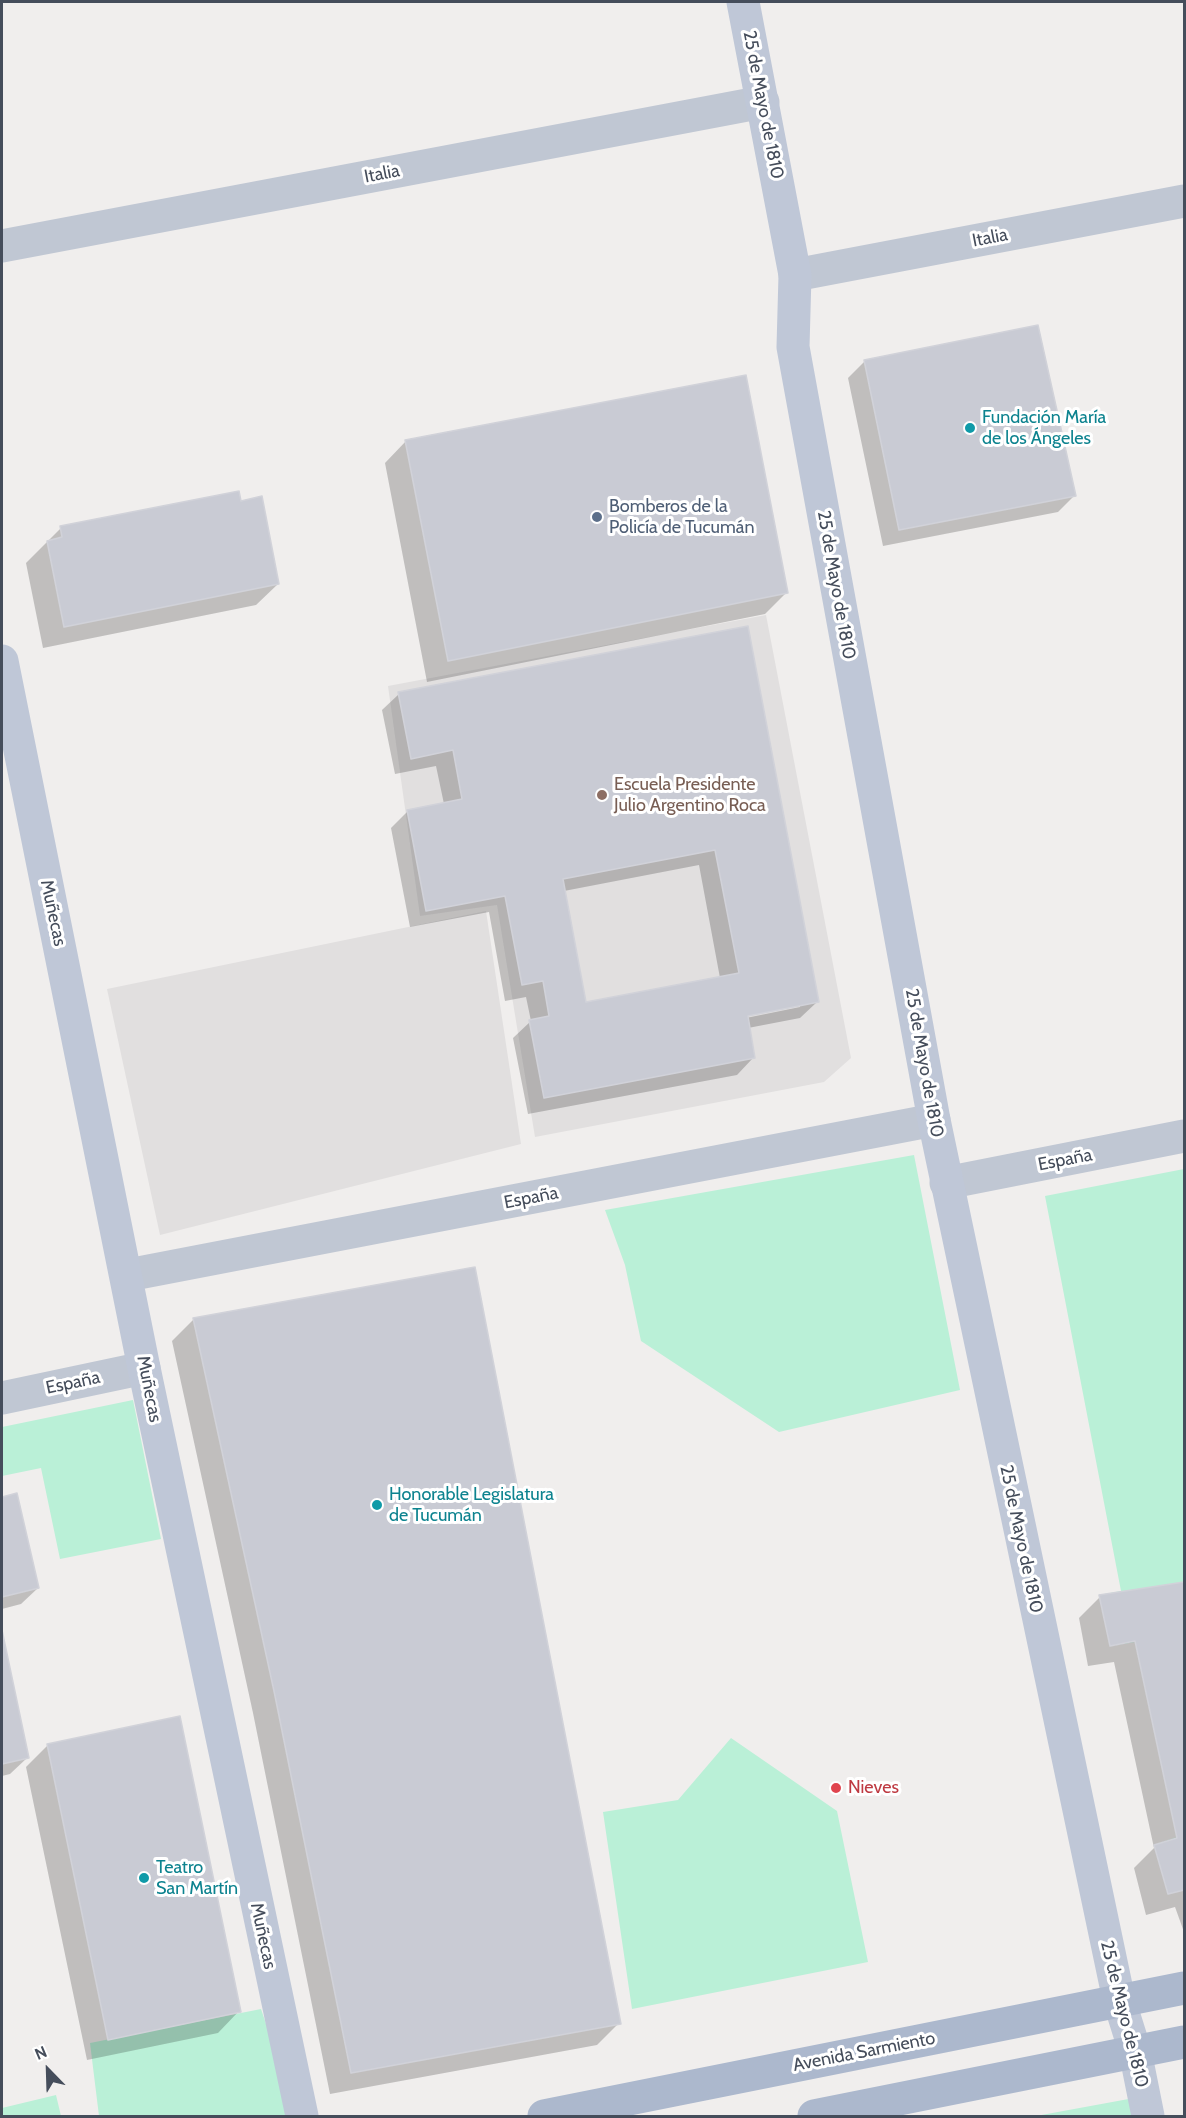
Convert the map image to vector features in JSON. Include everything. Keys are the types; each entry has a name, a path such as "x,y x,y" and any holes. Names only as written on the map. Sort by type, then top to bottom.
{"main road":[{"name":"Avenida Sarmiento","path":"544,2116 1185,1988"},
{"path":"814,2116 1185,2042"}],"street":[{"name":"25 de Mayo de 1810","path":"743,2 795,275 793,347 946,1183 1119,2000 1135,2052 1148,2116"},
{"name":"Italia","path":"2,246 763,102"},
{"name":"Italia","path":"795,275 1185,201"},
{"name":"Muñecas","path":"2,662 128,1275 144,1368 302,2116"},
{"name":"España","path":"128,1275 934,1120"},
{"name":"España","path":"946,1183 1185,1136"},
{"name":"España","path":"2,1398 144,1368"}],"shaded area":[{"name":"Escuela Presidente Julio Argentino Roca","path":"766,615 851,1058 824,1082 535,1137 497,905 420,916 388,686"},
{"path":"486,911 521,1144 160,1235 107,989"}],"green space":[{"path":"914,1155 960,1390 779,1432 641,1341 625,1265 605,1210"},
{"path":"1184,1169 1184,1889 1168,1894 1154,1845 1177,1837 1135,1642 1110,1646 1099,1595 1121,1591 1045,1196"},
{"path":"133,1400 161,1539 60,1559 41,1468 2,1476 2,1427"},
{"path":"731,1738 837,1811 868,1962 632,2009 603,1812 678,1800"},
{"path":"261,2009 297,2116 99,2116 90,2043"},
{"path":"56,2095 61,2116 2,2116 2,2108"},
{"path":"1134,2098 1138,2116 1036,2116"}],"building":[{"name":"Fundación María de los Ángeles","path":"1038,325 1076,496 899,530 864,360"},
{"name":"Bomberos de la Policía de Tucumán","path":"746,375 788,593 448,661 405,440"},
{"path":"239,491 241,501 262,496 279,584 64,627 47,541 62,537 60,526"},
{"name":"Escuela Presidente Julio Argentino Roca","path":"748,626 819,1002 748,1016 755,1058 544,1098 529,1020 549,1016 543,981 522,985 505,896 426,911 407,810 462,799 453,750 411,759 398,692","holes":["715,850 739,973 586,1002 563,879"]},
{"name":"Honorable Legislatura de Tucumán","path":"475,1267 621,2024 351,2073 274,1691 193,1318"},
{"path":"17,1493 39,1588 2,1597 2,1497"},
{"path":"1184,1582 1184,1890 1168,1894 1154,1845 1177,1838 1135,1641 1110,1646 1099,1595"},
{"path":"2,1630 29,1758 2,1764"},
{"name":"Teatro San Martín","path":"180,1716 241,2012 108,2040 47,1744"}],"place":[{"name":"Fundación María de los Ángeles","path":"970,428"},
{"name":"Bomberos de la Policía de Tucumán","path":"597,517"},
{"name":"Escuela Presidente Julio Argentino Roca","path":"602,795"},
{"name":"Honorable Legislatura de Tucumán","path":"377,1505"},
{"name":"Nieves","path":"836,1788"},
{"name":"Teatro San Martín","path":"144,1878"}]}
